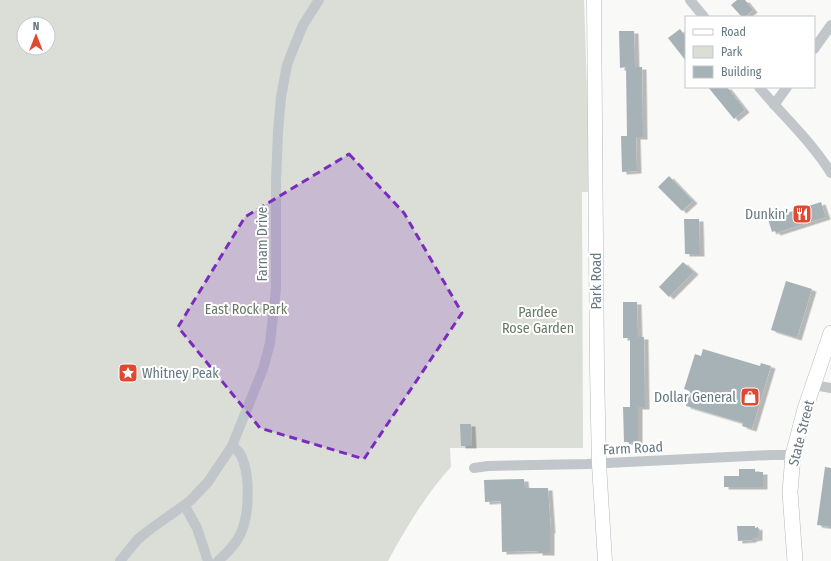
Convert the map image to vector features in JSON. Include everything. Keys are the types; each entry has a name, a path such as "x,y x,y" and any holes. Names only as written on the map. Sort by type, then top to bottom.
{"main road":[{"name":"Park Road","path":"594,0 596,312 599,464 605,561"},
{"name":"State Street","path":"795,561 790,492 793,455 805,409 831,333"}],"street":[{"name":"Farnam Drive","path":"120,561 144,535 185,506 208,482 232,446 263,369 270,337 276,276 277,138 284,80 298,36 319,0"},
{"path":"690,0 703,16"},
{"path":"815,48 831,25"},
{"path":"761,88 774,105 814,148 831,173"},
{"path":"774,105 786,88"},
{"path":"814,148 831,158"},
{"path":"814,385 831,388"},
{"path":"218,561 234,545 240,536 243,529 246,512 248,489 245,469 238,452 232,446"},
{"name":"Farm Road","path":"474,468 508,465 599,464 793,455"},
{"path":"185,506 197,528 208,561"}],"highlighted area":[{"path":"349,154 404,213 462,313 364,459 260,428 178,327 245,217"}],"green space":[{"name":"East Rock Park","path":"0,0 584,0 588,122 588,192 582,192 583,448 450,448 451,467 433,488 402,536 388,561 0,561"}],"building":[{"path":"737,0 745,0 753,10 746,16 741,16 731,5"},
{"path":"680,29 685,36 685,60 668,38"},
{"path":"619,31 634,31 635,67 642,67 643,137 636,137 637,171 622,172 621,136 627,136 626,67 620,68"},
{"path":"709,88 728,88 745,110 734,119"},
{"path":"669,176 693,201 682,211 658,187"},
{"path":"821,202 826,217 776,233 775,231 772,232 768,219"},
{"path":"684,219 699,219 700,254 685,254"},
{"path":"683,262 694,272 669,297 659,287"},
{"path":"786,281 812,289 797,338 771,330"},
{"path":"623,302 637,302 638,337 644,337 645,407 638,407 638,442 624,442 623,407 630,407 630,338 623,338"},
{"path":"703,349 760,366 761,363 771,366 752,429 742,426 743,423 686,406 690,391 684,389 695,354 701,356"},
{"path":"460,424 471,424 472,446 461,446"},
{"path":"825,467 831,468 831,527 817,525"},
{"path":"739,469 755,469 755,472 763,472 763,487 724,487 724,476 739,476"},
{"path":"524,479 525,488 548,488 551,531 550,553 538,553 538,551 502,552 501,501 485,502 484,480"},
{"path":"737,526 758,527 758,538 738,541"}],"place":[{"name":"Dunkin'","path":"802,214"},
{"name":"Whitney Peak","path":"128,373"},
{"name":"Dollar General","path":"750,397"}],"park label":[{"name":"Pardee Rose Garden","path":"538,320"}]}
